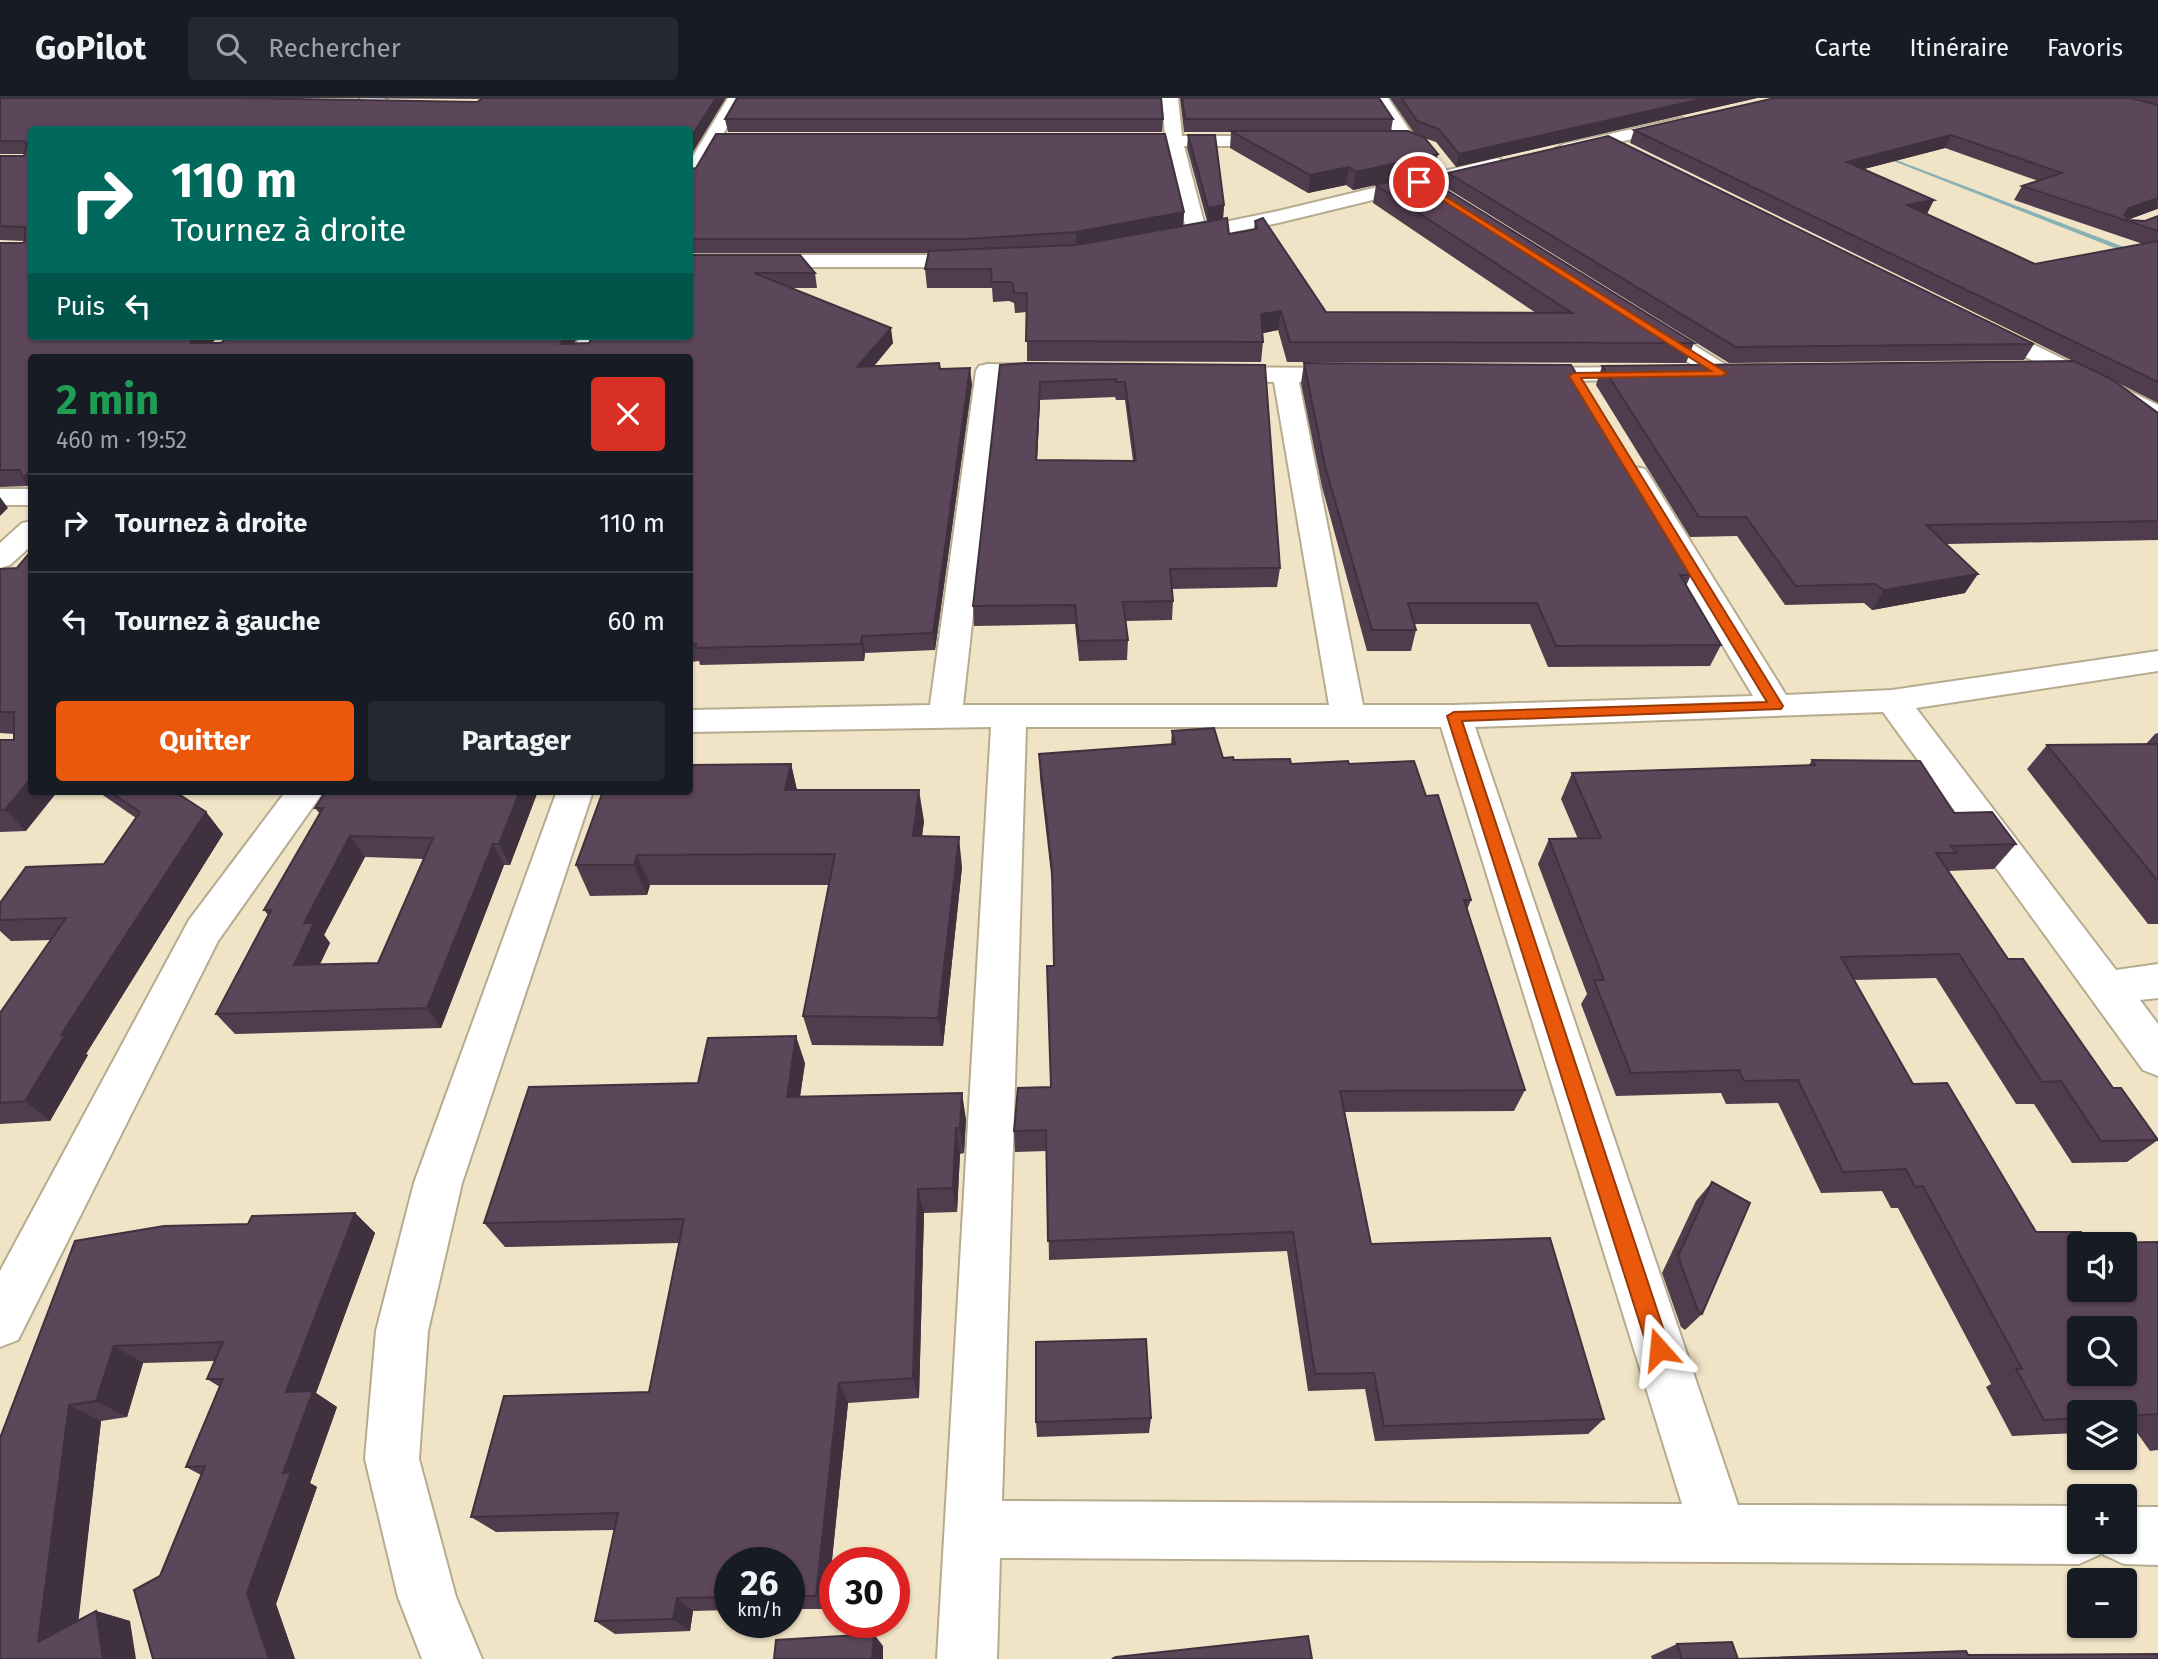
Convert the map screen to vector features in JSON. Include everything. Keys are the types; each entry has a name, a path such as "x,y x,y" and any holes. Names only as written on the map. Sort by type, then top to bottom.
{"street":[{"path":"693,171 736,98"},
{"path":"1170,98 1174,141 1197,234"},
{"path":"1379,140 1414,142 1380,98"},
{"path":"1545,153 1697,119"},
{"path":"711,139 738,140"},
{"path":"1092,141 1297,141"},
{"path":"1604,141 1628,152"},
{"path":"1159,240 1197,234 1419,182 1443,167 1522,159"},
{"path":"1419,182 1443,197"},
{"path":"693,261 1000,260"},
{"path":"1629,314 1722,373"},
{"path":"1970,321 2158,415"},
{"path":"2014,370 2070,370"},
{"path":"945,716 988,371 1083,372"},
{"path":"1191,373 1382,375"},
{"path":"1505,375 1581,387 1679,374 1750,373"},
{"path":"1285,374 1348,715"},
{"path":"1617,446 1776,706"},
{"path":"0,497 28,497"},
{"path":"0,559 28,533"},
{"path":"693,721 945,716 1454,716 1776,706 1892,701 2158,661"},
{"path":"1892,701 2158,1057"},
{"path":"1454,716 1719,1533"},
{"path":"967,1659 1009,718"},
{"path":"0,1322 203,931 303,795"},
{"path":"452,1659 427,1597 392,1459 402,1331 438,1183 574,795"},
{"path":"2105,988 2158,981"},
{"path":"972,1529 2067,1535"},
{"path":"2137,1535 2158,1536"}],"building":[{"path":"0,98 477,102 483,98 716,98 693,134 693,126 28,126 28,340 191,340 191,343 221,343 224,340 563,340 561,344 589,343 591,340 693,340 693,255 800,255 815,273 754,273 891,328 857,367 939,363 940,369 970,368 933,633 862,636 861,644 695,648 693,354 28,354 28,473 23,478 20,470 0,470 0,243 23,243 25,227 0,226 0,156 24,156 27,144 24,141 0,141"},
{"path":"737,98 1161,98 1163,119 725,119"},
{"path":"1182,98 1379,98 1393,119 1185,119"},
{"path":"1401,98 1706,98 1459,154 1439,129 1417,121"},
{"path":"1775,98 2131,98 2158,105 2158,198 2129,208 2124,215 2128,220 2145,221 2158,216 2158,231 2022,186 2062,173 1951,135 1847,162 1934,200 1907,205 2035,264 2158,241 2158,382 1634,130"},
{"path":"1231,131 1408,131 1424,137 1438,154 1356,172 1349,167 1310,175"},
{"path":"716,134 1165,134 1184,212 1076,232 965,239 693,239 693,168 696,168"},
{"path":"1188,135 1215,135 1224,205 1208,208"},
{"path":"1608,136 2034,344 1736,347 1448,173"},
{"path":"1422,175 1694,343 1290,342 1281,311 1261,314 1263,342 1026,341 1027,293 1014,293 1013,283 992,282 991,269 925,269 929,251 1076,245 1227,218 1229,234 1257,229 1255,221 1263,218 1326,312 1572,313 1376,185"},
{"path":"2074,361 2113,380 2158,413 2158,521 1926,525 1978,574 1884,590 1875,584 1796,586 1746,517 1699,517 1602,366"},
{"path":"1304,363 1571,365 1664,516 1655,517 1691,575 1680,575 1721,645 1556,646 1537,603 1408,603 1416,630 1372,630 1325,466"},
{"path":"1000,365 1265,365 1280,568 1170,569 1173,601 1123,602 1128,640 1079,641 1075,605 973,606","holes":["1116,379 1116,382 1125,382 1136,461 1036,460 1040,382"]},
{"path":"28,555 28,782 5,810 0,810 0,740 14,740 14,712 0,712 0,569 17,568"},
{"path":"1214,728 1223,758 1290,759 1291,764 1414,761 1426,796 1438,795 1471,900 1464,900 1525,1090 1340,1091 1371,1244 1550,1238 1604,1419 1384,1426 1374,1373 1315,1374 1293,1232 1048,1241 1046,1130 1014,1131 1018,1088 1051,1087 1047,966 1054,966 1052,869 1039,754 1175,744 1172,731"},
{"path":"2158,744 2158,881 2047,745"},
{"path":"1812,760 1920,761 1954,813 1992,812 2016,844 1951,846 1956,853 1936,853 2008,959 2023,959 2113,1088 2121,1088 2158,1140 2101,1141 2061,1081 2042,1082 1959,954 1841,957 1913,1084 1947,1083 2036,1232 2067,1232 2067,1302 2137,1302 2137,1242 2158,1242 2158,1414 2137,1415 2137,1400 2067,1400 2067,1419 2044,1420 2016,1369 2022,1369 1923,1186 1915,1187 1906,1169 1843,1172 1798,1080 1744,1081 1739,1070 1631,1073 1594,980 1604,980 1549,839 1601,838 1572,773 1815,765"},
{"path":"791,764 785,790 919,790 913,836 959,837 938,1018 803,1016 835,854 637,855 634,865 576,865 602,795 693,795 693,765"},
{"path":"115,795 180,795 206,812 61,1035 65,1035 25,1101 0,1103 0,1013 66,918 0,920 0,903 26,867 104,864 140,812"},
{"path":"323,795 518,795 499,844 493,844 427,1008 216,1014 271,910 264,910 323,808 315,808","holes":["350,836 433,838 378,963 294,965 314,923 304,923"]},
{"path":"796,1036 787,1097 962,1093 960,1128 956,1128 953,1188 918,1189 913,1378 839,1383 821,1547 819,1547 816,1596 805,1596 805,1547 714,1547 714,1597 677,1598 673,1619 595,1621 618,1513 471,1517 504,1396 649,1392 684,1219 484,1223 529,1087 698,1083 708,1038"},
{"path":"1712,1182 1750,1203 1702,1314 1698,1311 1678,1256"},
{"path":"355,1213 286,1392 313,1391 283,1473 291,1472 247,1593 269,1659 153,1659 134,1590 160,1576 205,1466 186,1467 223,1379 207,1379 223,1342 114,1346 96,1401 69,1405 38,1642 96,1611 103,1659 0,1659 0,1438 75,1241 164,1226 248,1224 252,1216"},
{"path":"1146,1339 1151,1418 1036,1422 1036,1342"},
{"path":"1308,1636 1312,1659 1112,1659 1116,1657"},
{"path":"874,1638 872,1659 774,1659 776,1640"},
{"path":"1732,1642 1738,1659 1682,1659 1677,1644"},
{"path":"1966,1651 1968,1655 2158,1654 2158,1659 1738,1659"}],"waterway":[{"path":"1880,154 2158,263"}],"route":[{"path":"1419,182 1722,373 1574,376 1776,706 1454,716 1659,1349"}]}
